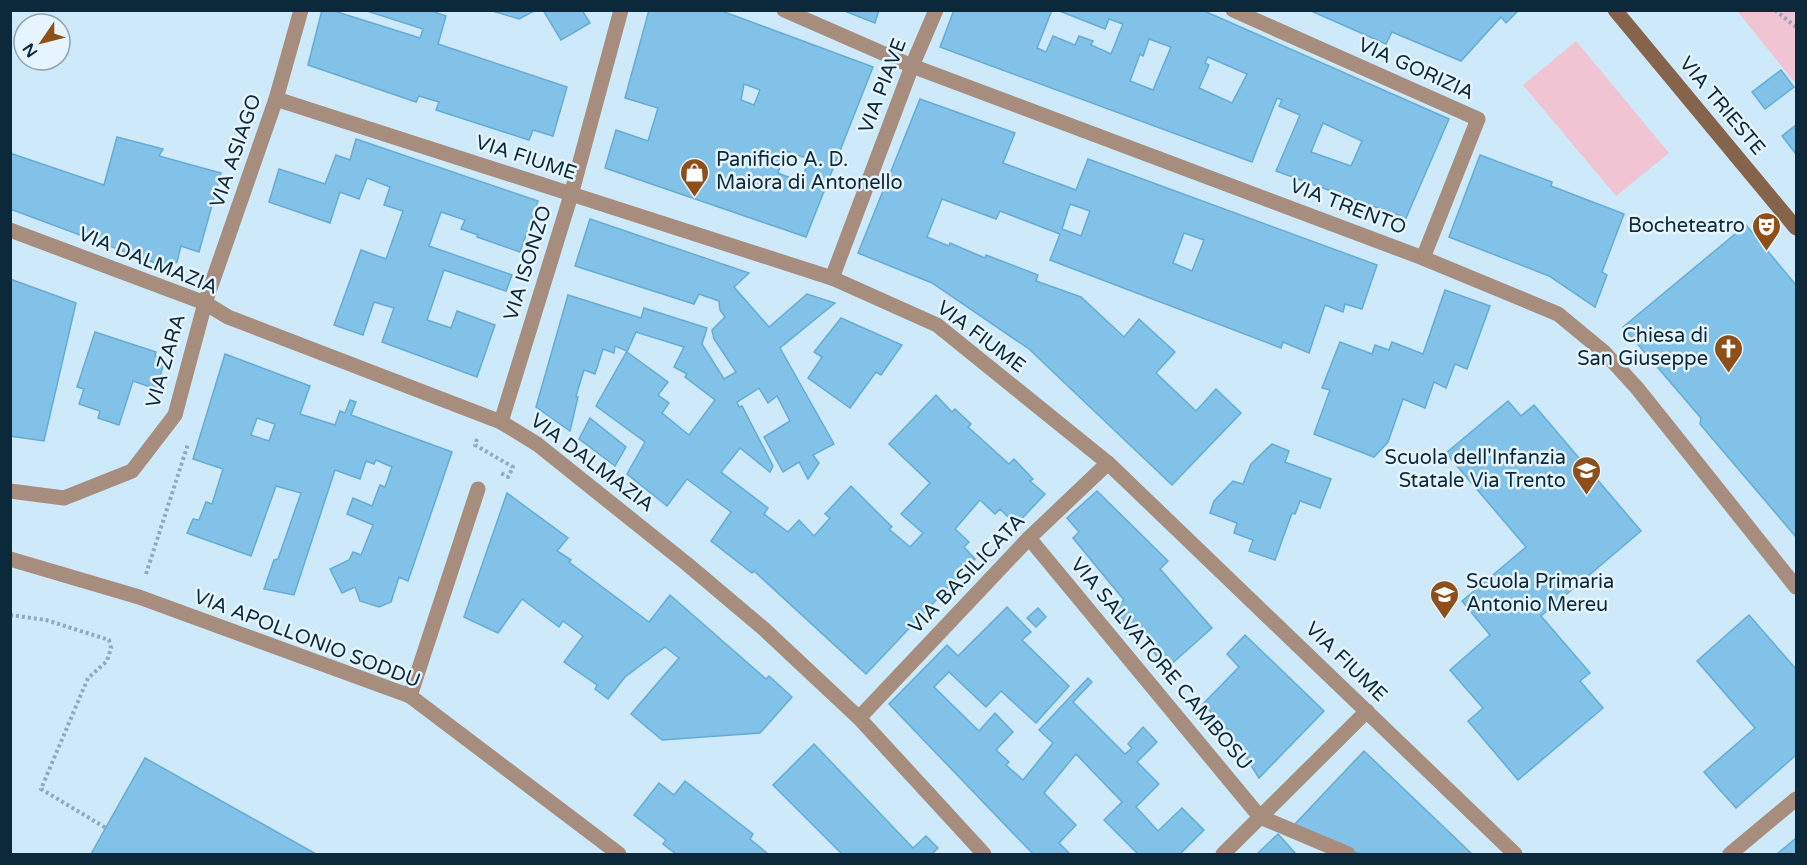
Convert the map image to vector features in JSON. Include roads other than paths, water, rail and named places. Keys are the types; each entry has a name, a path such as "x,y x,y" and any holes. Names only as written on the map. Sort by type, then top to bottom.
{"main road":[{"name":"VIA TRIESTE","path":"1615,10 1797,228"}],"street":[{"name":"VIA ASIAGO","path":"204,303 276,99 301,10"},
{"name":"VIA ISONZO","path":"494,420 571,195 621,10"},
{"name":"VIA TRENTO","path":"784,10 912,66 1423,258 1558,314 1605,352 1637,388 1797,587"},
{"name":"VIA PIAVE","path":"832,278 912,66 936,10"},
{"name":"VIA GORIZIA","path":"1233,10 1478,119 1423,258"},
{"name":"VIA FIUME","path":"276,99 832,278 937,325 1108,463 1515,855"},
{"name":"VIA DALMAZIA","path":"10,230 204,303 228,317 494,420 537,444 764,629 859,718 984,855"},
{"name":"VIA ZARA","path":"10,491 64,498 132,471 175,415 204,303"},
{"name":"VIA BASILICATA","path":"859,718 1029,538 1108,463"},
{"path":"410,696 478,489"},
{"name":"VIA SALVATORE CAMBOSU","path":"1029,538 1260,817"},
{"name":"VIA APOLLONIO SODDU","path":"10,560 139,597 410,696 619,855"},
{"path":"1222,855 1367,711"},
{"path":"1730,855 1797,800"},
{"path":"1260,817 1348,855"}],"place":[{"name":"Panificio A. D. Maiora di Antonello","path":"695,198"},
{"name":"Bocheteatro","path":"1766,252"},
{"name":"Chiesa di San Giuseppe","path":"1729,374"},
{"name":"Scuola dell'Infanzia Statale Via Trento","path":"1587,496"},
{"name":"Scuola Primaria Antonio Mereu","path":"1445,620"}]}
